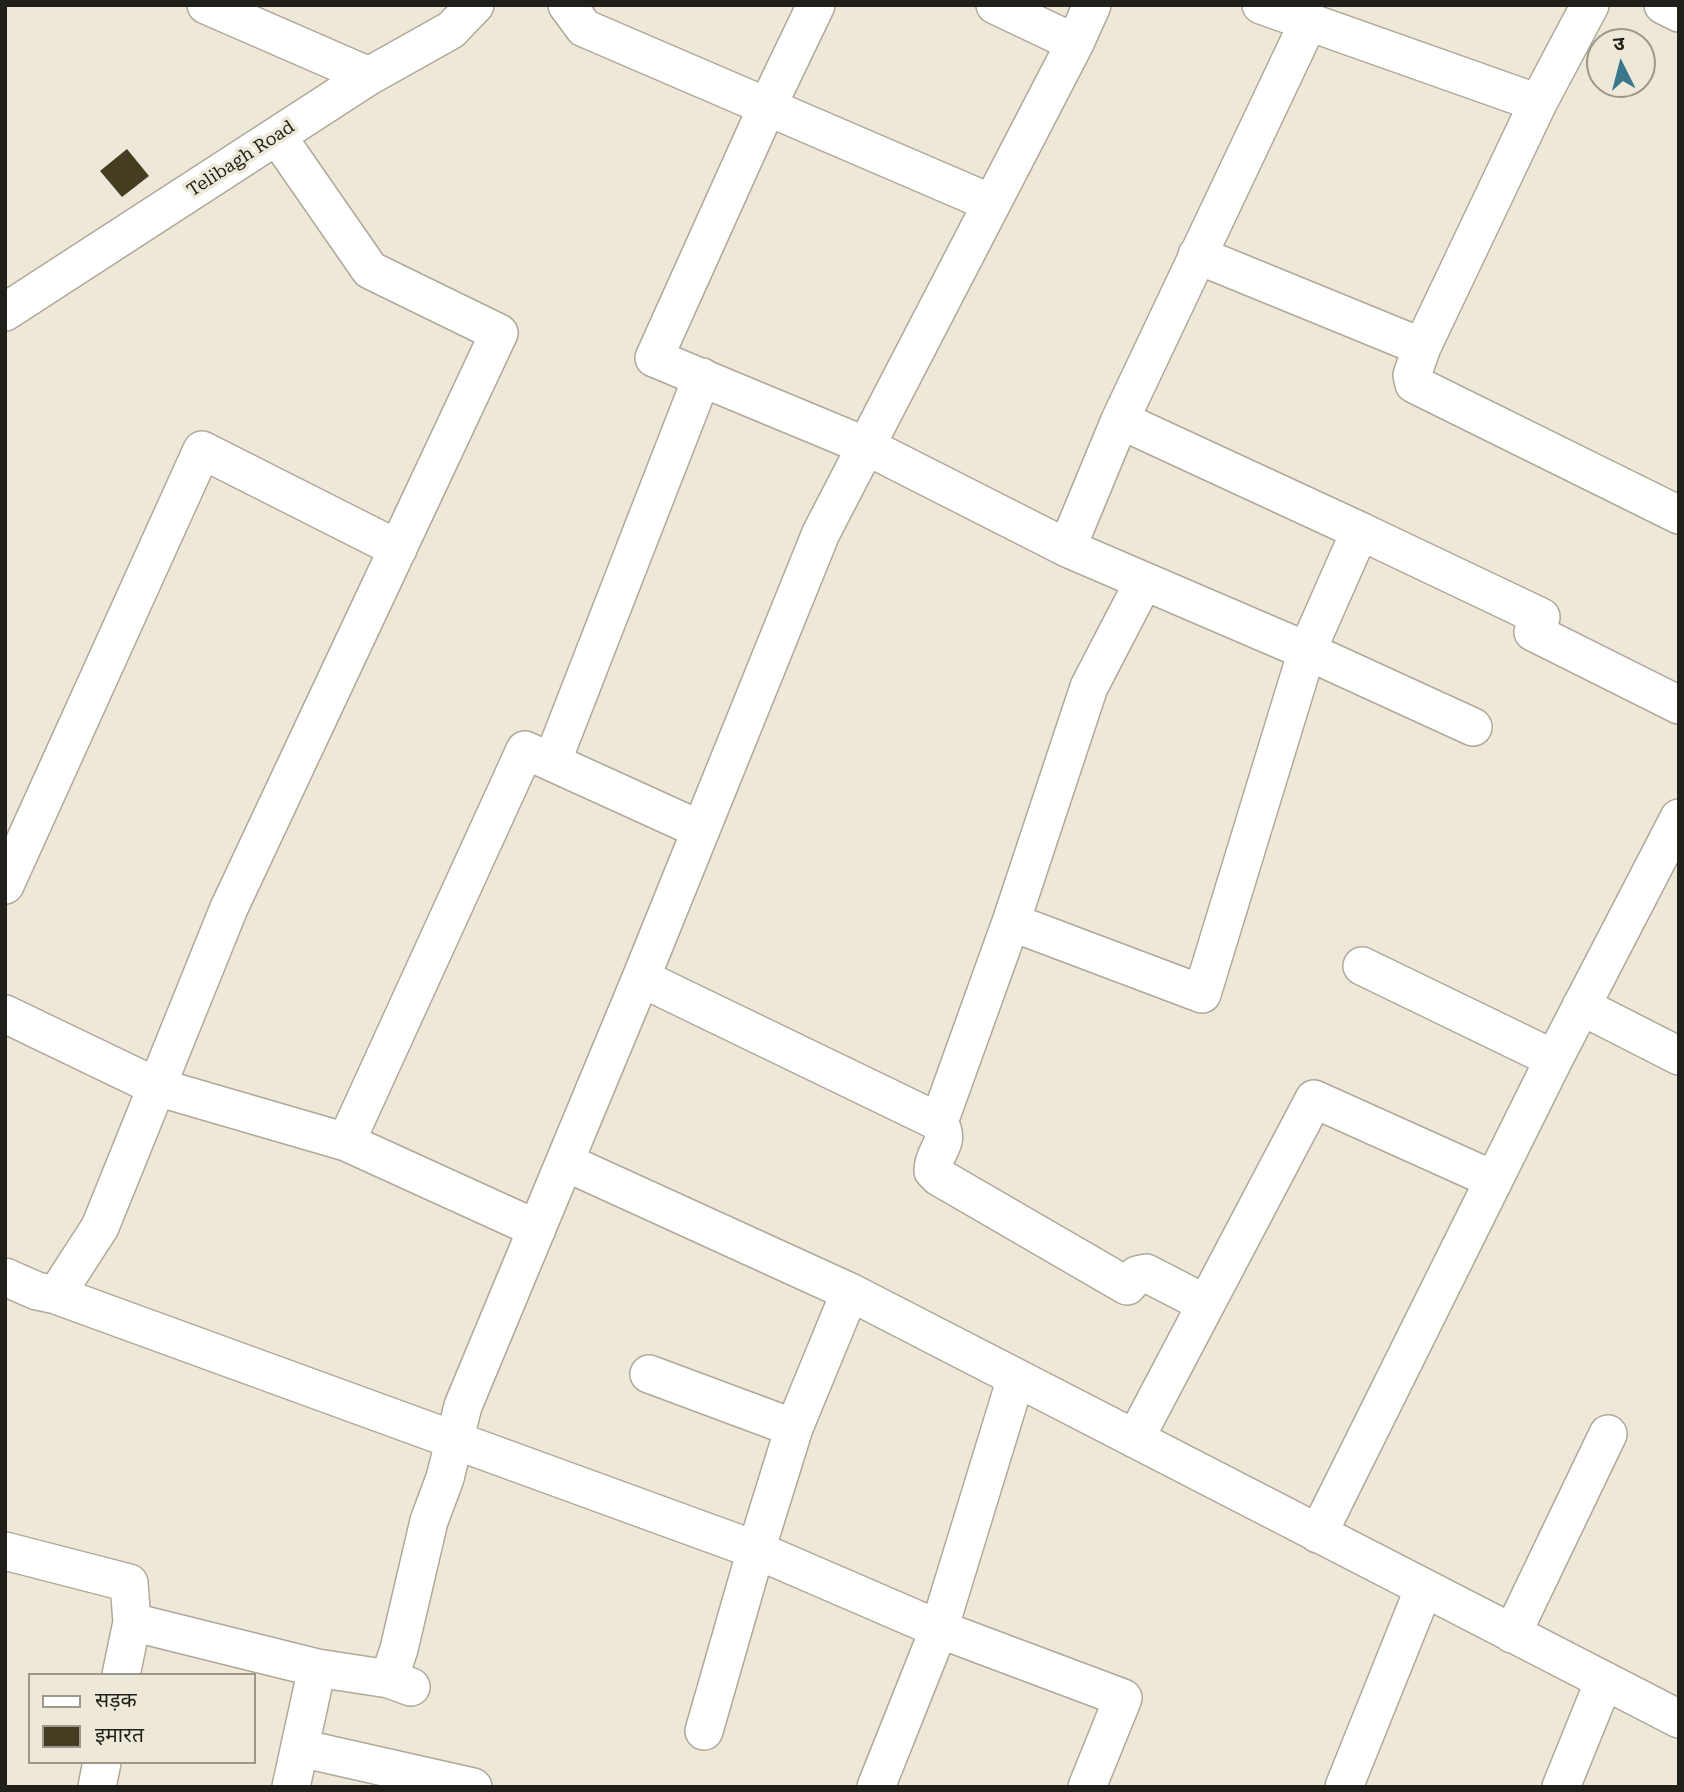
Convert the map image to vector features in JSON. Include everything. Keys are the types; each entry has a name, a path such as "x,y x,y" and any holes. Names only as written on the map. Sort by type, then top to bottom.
{"street":[{"path":"206,5 369,76"},
{"name":"Telibagh Road","path":"5,312 369,76 451,30 475,5"},
{"path":"567,5 584,29 991,203"},
{"path":"816,5 654,358 866,446 1067,548 1307,651 1473,727"},
{"path":"995,5 1075,43"},
{"path":"132,1622 317,1668 401,1683 399,1649 429,1521 445,1478 463,1406 641,978 821,533 1075,43 1092,5"},
{"path":"1261,5 1538,103"},
{"path":"1590,5 1538,103 1422,347 1412,375 1414,384 1679,515"},
{"path":"1663,5 1679,12"},
{"path":"1067,548 1120,420 1308,23"},
{"path":"56,1294 100,1227 229,908 499,333 370,270 277,136"},
{"path":"1197,255 1422,347"},
{"path":"552,762 702,377"},
{"path":"1120,420 1541,617 1533,632 1679,705"},
{"path":"5,885 202,450 398,550"},
{"path":"1011,922 1202,994 1307,651 1360,531"},
{"path":"939,1122 1011,922 1089,687 1144,581"},
{"path":"346,1142 526,750 701,830"},
{"path":"1318,1534 1581,1006 1673,841"},
{"path":"1362,966 1554,1059"},
{"path":"641,978 939,1122 945,1140 933,1163 933,1171 939,1177 1127,1286 1137,1275 1146,1273 1206,1304"},
{"path":"1581,1006 1679,1056"},
{"path":"5,1014 157,1087 346,1142 537,1229"},
{"path":"1135,1439 1314,1099 1494,1180"},
{"path":"565,1162 850,1292 1679,1719"},
{"path":"5,1277 37,1292 56,1294 454,1442 755,1550 939,1629 1123,1698 1087,1787"},
{"path":"704,1731 755,1550 794,1428 850,1292"},
{"path":"649,1374 794,1428"},
{"path":"876,1787 939,1629 1016,1378"},
{"path":"1512,1634 1608,1434"},
{"path":"5,1551 129,1583 132,1622 121,1673"},
{"path":"1343,1787 1424,1588"},
{"path":"291,1787 317,1668"},
{"path":"1561,1787 1604,1681"},
{"path":"300,1748 473,1787"},
{"path":"97,1787 102,1764"}],"building":[{"path":"127,149 149,176 122,197 100,171"}]}
